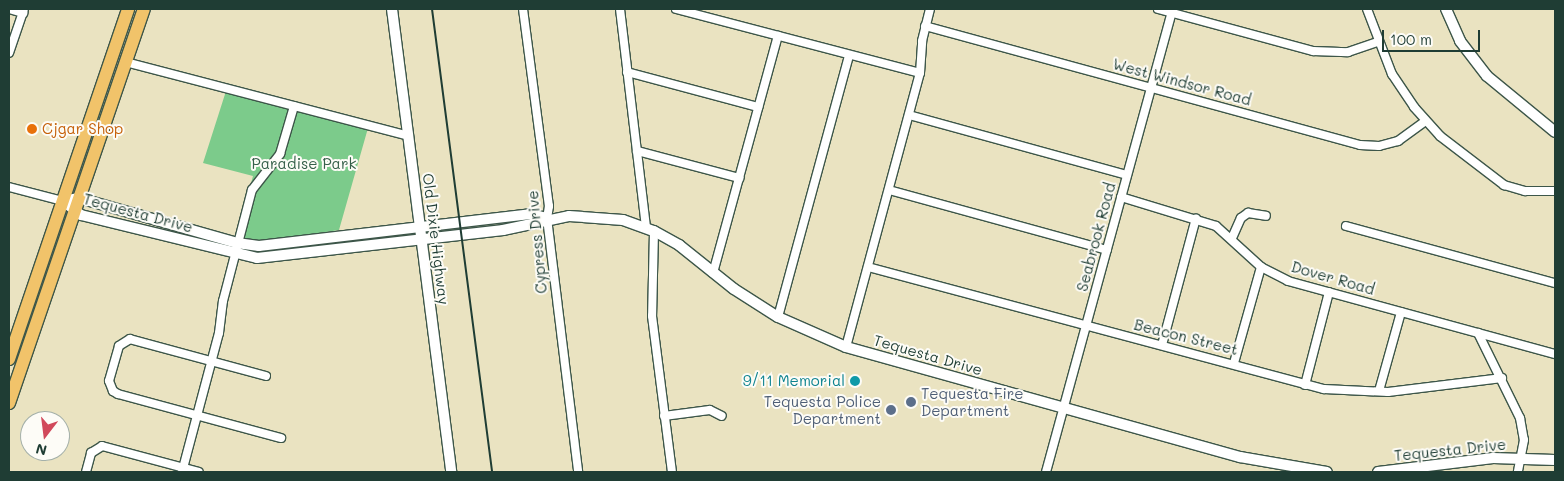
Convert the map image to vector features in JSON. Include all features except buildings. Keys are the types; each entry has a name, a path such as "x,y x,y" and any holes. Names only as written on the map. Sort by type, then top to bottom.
{"main road":[{"path":"9,359 128,9"},
{"path":"9,403 144,9"}],"street":[{"path":"9,9 23,11 9,54"},
{"name":"Old Dixie Highway","path":"392,9 418,228 452,472"},
{"name":"Cypress Drive","path":"524,9 549,206 547,218 578,472"},
{"path":"620,9 637,151 650,229 652,316 672,472"},
{"path":"676,9 920,74"},
{"path":"846,348 920,74 930,9"},
{"path":"1158,9 1172,11 1319,52 1348,52 1377,42"},
{"path":"1367,9 1377,42 1403,91 1426,121 1455,149 1504,185 1530,192 1555,191"},
{"path":"1446,9 1460,40 1487,76 1555,132"},
{"name":"Seabrook Road","path":"1046,472 1172,11"},
{"name":"West Windsor Road","path":"926,26 1369,146 1398,141 1426,121"},
{"path":"713,273 778,36"},
{"path":"778,317 849,55"},
{"path":"125,62 408,136"},
{"path":"627,72 758,107"},
{"path":"182,470 211,362 234,255 252,190 280,154 294,106"},
{"path":"909,115 1127,175"},
{"path":"637,151 739,178"},
{"path":"9,187 63,202"},
{"path":"889,190 1107,250"},
{"name":"Dover Road","path":"1121,197 1196,218 1216,226 1232,238 1261,267 1288,281 1555,354"},
{"name":"Tequesta Drive","path":"63,202 79,198 237,244 272,246 530,214 547,218 605,217 650,229 679,245 713,273 778,317 846,348 1256,462 1327,472"},
{"name":"Tequesta Drive","path":"63,202 74,212 234,255 269,258 530,226 547,218"},
{"path":"1232,238 1241,218 1248,213 1257,212 1266,216"},
{"path":"1162,345 1196,218"},
{"path":"1346,226 1555,283"},
{"path":"1234,363 1261,267"},
{"name":"Beacon Street","path":"868,268 1234,363 1305,384 1343,392 1379,392 1502,378"},
{"path":"1305,384 1330,292"},
{"path":"1379,392 1401,312"},
{"path":"1478,333 1502,378 1520,418 1522,457 1518,472"},
{"path":"266,376 125,340 119,346 110,381 113,391 118,394 281,438"},
{"path":"664,416 710,410 722,416"},
{"path":"86,472 91,453 102,446 182,470 199,472"},
{"name":"Tequesta Drive","path":"1378,472 1443,468 1522,457 1555,460"}],"green space":[{"name":"Paradise Park","path":"226,91 368,128 339,230 262,242 236,238 253,176 203,163"}],"railway":[{"path":"432,9 492,472"}],"place":[{"name":"Cjgar Shop","path":"32,129"},
{"name":"9/11 Memorial","path":"855,381"},
{"name":"Tequesta Fire Department","path":"911,402"},
{"name":"Tequesta Police Department","path":"891,410"}]}
